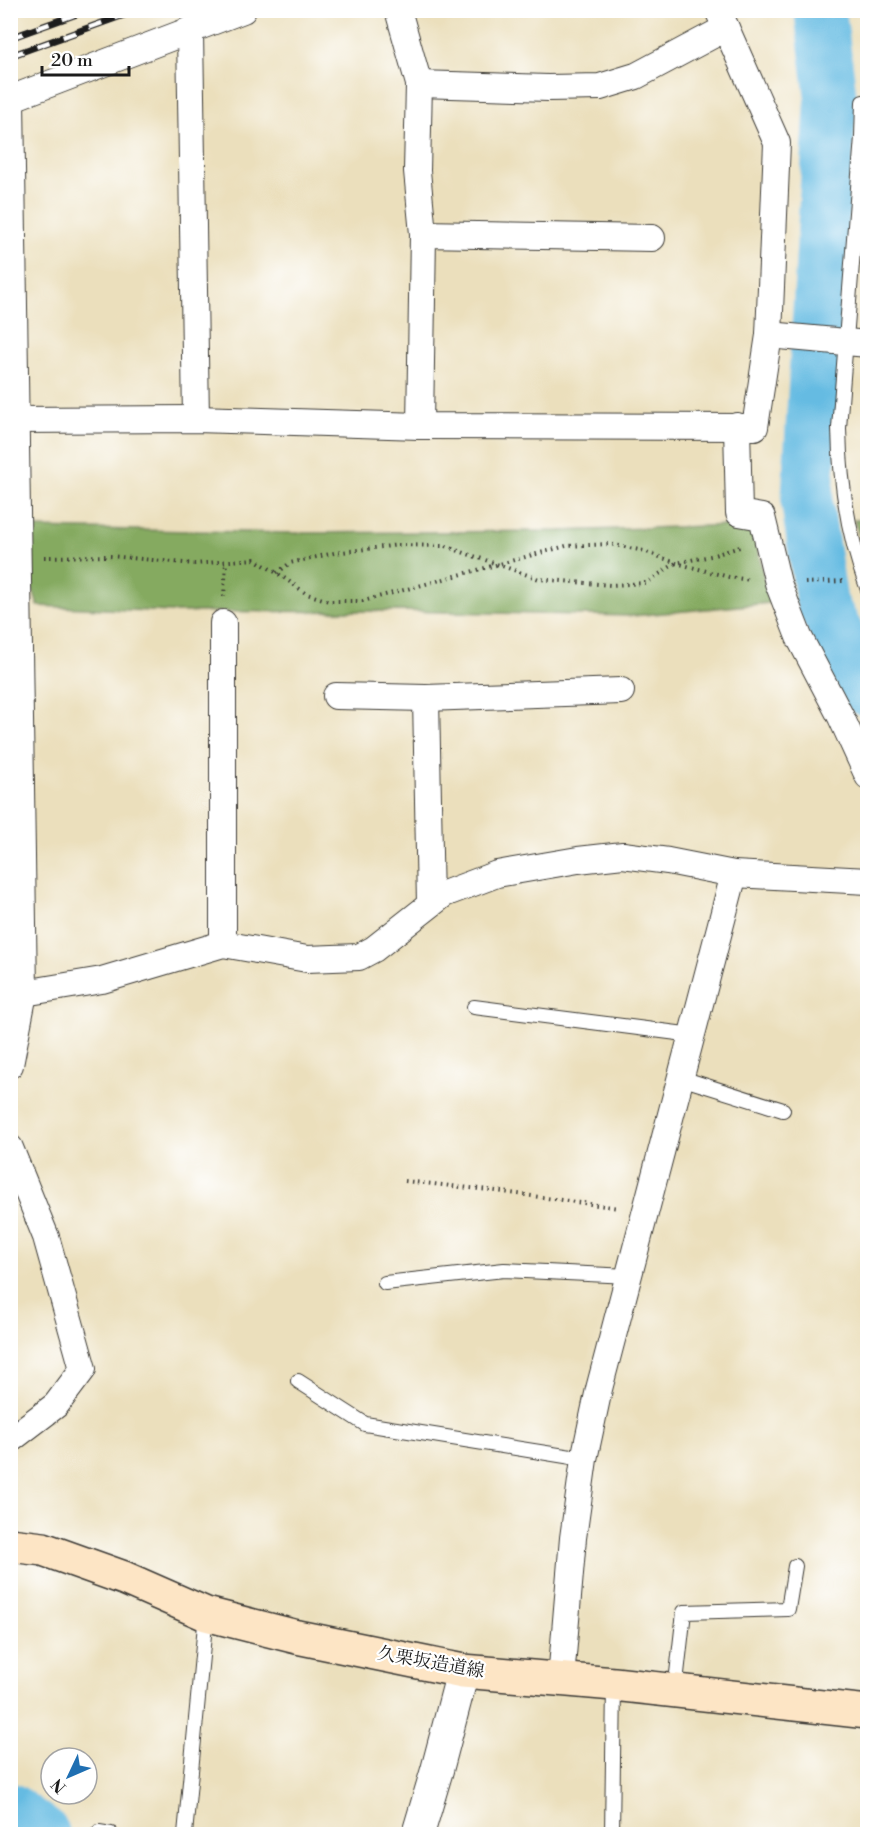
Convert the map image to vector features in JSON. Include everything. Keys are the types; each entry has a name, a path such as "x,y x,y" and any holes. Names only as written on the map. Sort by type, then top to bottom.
{"main road":[{"name":"久栗坂造道線","path":"10,1545 43,1549 83,1563 124,1578 206,1614 463,1671 614,1684 867,1712"}],"street":[{"path":"10,1065 17,993 19,557 14,420 11,99 243,10"},
{"path":"398,10 419,84 417,171 423,234 420,426"},
{"path":"14,420 196,419 420,426 755,427 775,335 777,143 722,19 636,76 600,87 548,88 419,84"},
{"path":"190,32 196,419"},
{"path":"423,234 652,238"},
{"path":"775,335 851,342"},
{"path":"737,426 739,513 762,517 766,538 789,583 799,638 841,717 867,776"},
{"path":"223,944 224,623"},
{"path":"336,696 426,698 621,692"},
{"path":"426,698 430,904"},
{"path":"17,993 102,980 223,944 307,959 359,957 374,949 444,894 497,874 578,860 623,855 734,874 867,881"},
{"path":"561,1679 573,1538 584,1459 599,1389 734,874"},
{"path":"10,1148 46,1237 83,1368 56,1406 10,1440"},
{"path":"418,1834 438,1770 463,1671"}],"lane":[{"path":"867,101 863,102 851,342 838,429 840,474 849,529 867,590"},
{"path":"474,1007 693,1035"},
{"path":"681,1078 783,1110"},
{"path":"385,1283 504,1270 629,1276"},
{"path":"298,1381 365,1424 584,1459"},
{"path":"675,1691 684,1612 788,1609 795,1566"},
{"path":"185,1834 206,1614"},
{"path":"612,1834 614,1684"}],"path":[{"path":"277,573 290,563 334,554 399,545 445,546 539,579 610,585 646,583 676,563 711,556 766,538"},
{"path":"19,557 110,556 195,564 254,560 307,594 329,601 363,601 566,546 610,544 644,551 676,563 729,577 789,583 846,580"},
{"path":"224,623 226,562"},
{"path":"405,1181 646,1211"}],"green space":[{"path":"854,520 867,520 867,558"},
{"path":"737,525 754,529 769,603 632,616 397,611 173,612 38,606 30,580 31,528 295,533 560,531"}],"waterway":[{"path":"820,10 831,99 807,503 822,604 868,691"},
{"path":"831,99 852,94"},
{"path":"10,1809 44,1834"}],"railway":[{"path":"10,38 88,10"},
{"path":"10,56 138,10"}]}
